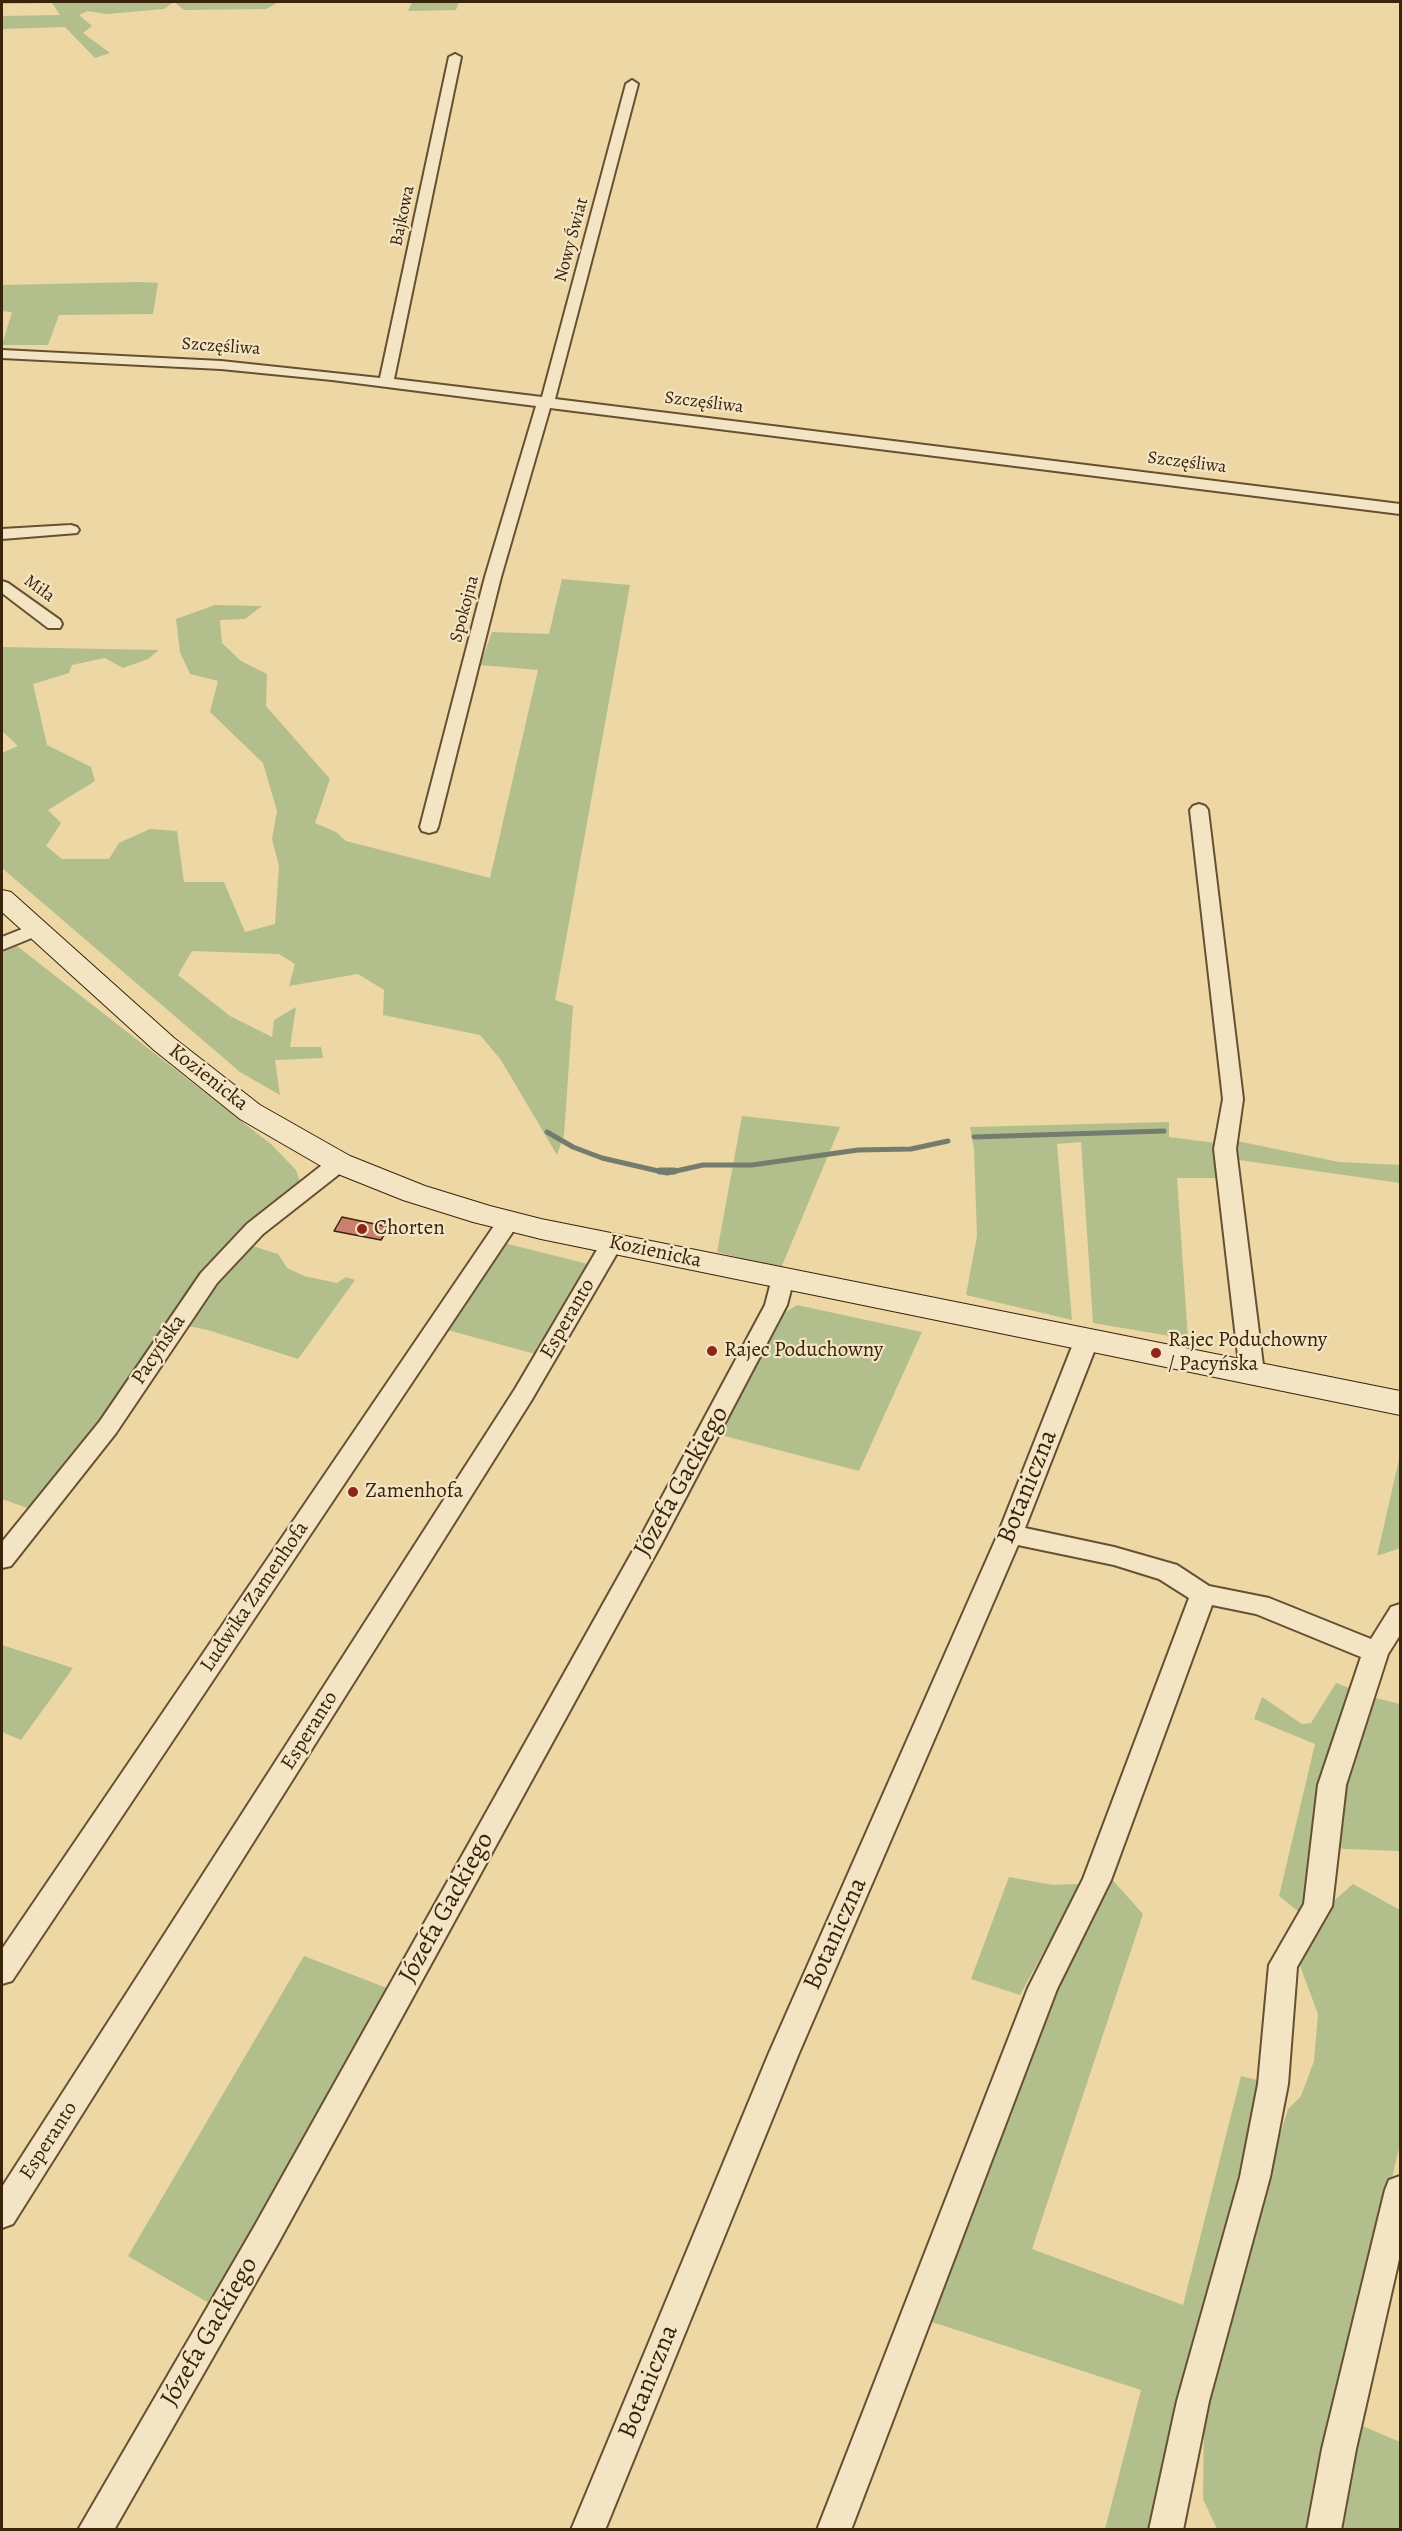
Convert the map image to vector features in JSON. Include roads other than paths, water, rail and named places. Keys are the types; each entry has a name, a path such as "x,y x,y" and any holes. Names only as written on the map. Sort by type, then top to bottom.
{"main road":[{"name":"Kozienicka","path":"2,898 208,1080 280,1131 339,1163 414,1193 508,1222 1401,1403"}],"street":[{"name":"Bajkowa","path":"386,383 455,57"},
{"name":"Nowy Świat","path":"544,403 549,399 632,84"},
{"name":"Szczęśliwa","path":"2,354 221,365 386,383 1401,510"},
{"name":"Spokojna","path":"429,827 494,577 544,403"},
{"path":"2,534 71,530"},
{"name":"Miła","path":"2,586 54,624"},
{"path":"1199,810 1233,1099 1225,1149 1252,1373"},
{"path":"2,944 37,929"},
{"name":"Pacyńska","path":"2,1559 108,1427 208,1278 255,1228 339,1163"},
{"name":"Ludwika Zamenhofa","path":"2,1972 508,1222"},
{"name":"Esperanto","path":"2,2214 523,1395 612,1243"},
{"name":"Józefa Gackiego","path":"94,2529 265,2237 657,1528 776,1305 783,1278"},
{"name":"Botaniczna","path":"588,2529 784,2053 1010,1534 1087,1339"},
{"path":"1010,1534 1114,1556 1168,1572 1203,1594 1260,1605 1376,1652"},
{"path":"834,2529 1043,1988 1097,1880 1203,1594"},
{"path":"1166,2529 1193,2401 1255,2177 1273,2084 1282,1965 1318,1906 1332,1785 1376,1652 1401,1614"},
{"path":"1324,2529 1339,2449 1401,2190"}],"waterway":[{"path":"974,1137 1164,1131"},
{"path":"547,1132 573,1147 602,1158 667,1173 703,1165 752,1165 858,1150 911,1149 948,1141"},
{"path":"660,1171 674,1171"}],"place":[{"name":"Chorten","path":"362,1229"},
{"name":"Rajec Poduchowny","path":"712,1351"},
{"name":"Rajec Poduchowny / Pacyńska","path":"1156,1353"},
{"name":"Zamenhofa","path":"353,1492"}]}
